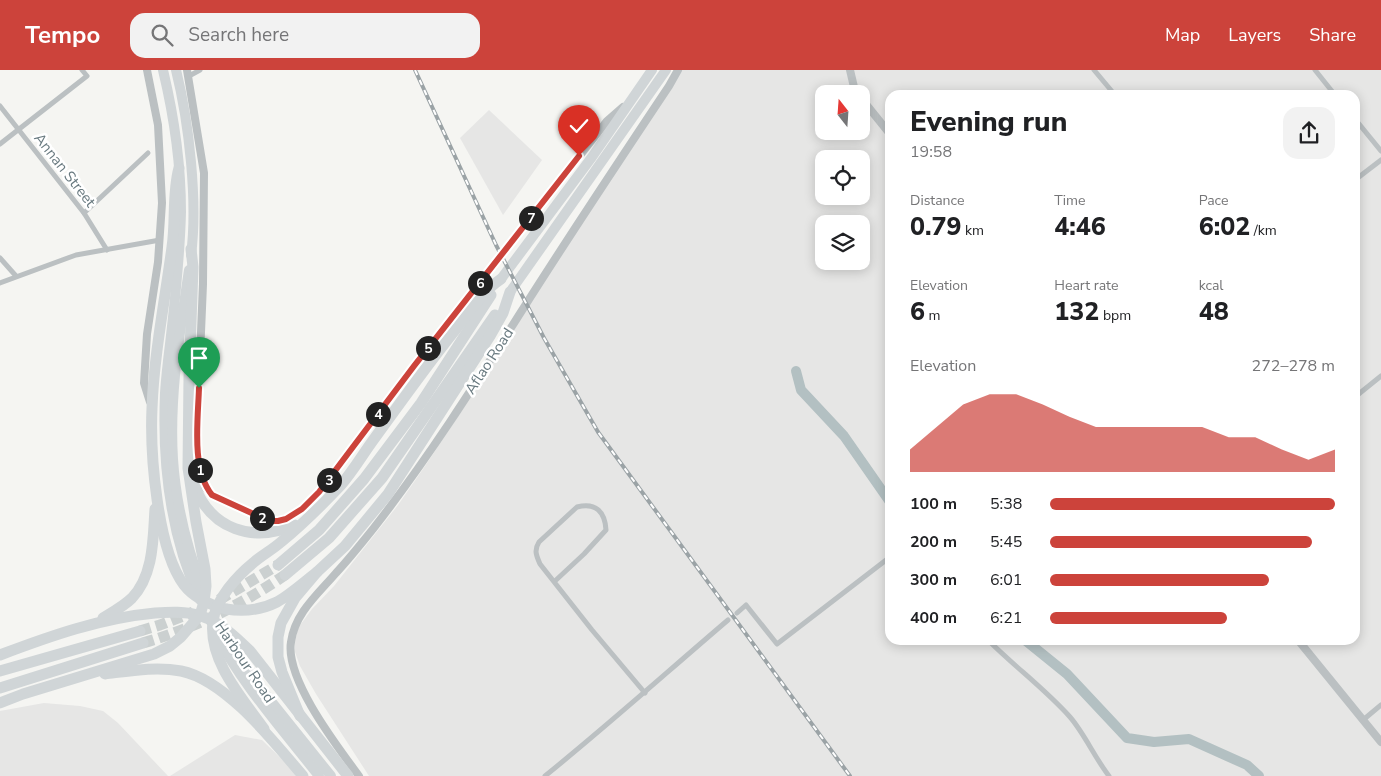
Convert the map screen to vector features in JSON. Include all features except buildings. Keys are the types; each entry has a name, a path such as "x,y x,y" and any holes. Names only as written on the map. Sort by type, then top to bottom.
{"highway":[{"path":"163,70 170,98 179,168 181,213 172,429 181,534"},
{"path":"176,70 188,134 193,217 191,249 178,309"},
{"path":"278,565 319,530 364,479 421,403 501,279 587,165 652,70"},
{"name":"Aflao Road","path":"285,575 328,538 382,478 666,70"},
{"path":"94,623 117,610 133,597 145,577 152,548 156,492 152,407 155,365 173,244 176,186 179,168"},
{"path":"0,703 73,678 154,654 170,646 181,637 200,615 204,602 205,569 188,468 188,378 193,267 191,249"},
{"path":"303,776 264,729 236,688 219,657 214,642 213,621 218,607 226,592 253,563 279,544 342,484 445,342 480,298 501,279"},
{"path":"156,492 166,544 175,570 185,586 204,602 236,611 254,610 278,602 317,572 345,546 388,494 490,336 503,313 510,292"},
{"path":"188,468 196,490 210,512 225,525 238,531 258,534 279,532 309,517"},
{"name":"Harbour Road","path":"181,534 196,591 227,655 242,678 319,776"},
{"name":"Harbour Road","path":"181,534 209,606 223,633 260,688 330,776"},
{"path":"300,716 282,672 278,656 278,637 281,623 295,598 317,572"},
{"path":"0,655 94,623 170,612 200,615 213,621 233,635 250,651 348,776"},
{"path":"0,671 140,631"},
{"path":"0,688 143,643"},
{"path":"73,678 159,669 180,671 202,678 224,692 264,729"}],"street":[{"path":"0,144 87,76 82,70"},
{"path":"147,70 158,125 162,203 160,240 147,334 144,383 152,407"},
{"path":"200,70 188,73 204,173 204,270 198,428 199,468 205,488 212,495 269,521 286,519 302,509 319,492 420,358 607,121 632,99"},
{"name":"Aflao Road","path":"359,776 307,698 295,674 291,661 290,644 295,625 304,610 398,497 440,437 678,70"},
{"path":"850,70 854,85"},
{"path":"1094,70 1111,90"},
{"path":"1315,70 1331,90"},
{"name":"Annan Street","path":"0,106 84,213 107,250"},
{"path":"870,109 885,128"},
{"path":"1360,125 1381,151"},
{"path":"84,213 148,153"},
{"path":"1360,176 1381,160"},
{"path":"0,284 16,276 76,255 160,240"},
{"path":"0,258 16,276"},
{"path":"1360,393 1381,376"},
{"path":"555,581 606,530 606,521 601,512 593,507 584,505 577,507 535,548 540,564 645,693"},
{"path":"737,613 746,605 777,644 885,561"},
{"path":"545,776 645,693 690,651 728,620"},
{"path":"993,645 1048,694 1072,720 1109,776"},
{"path":"1302,645 1381,742"},
{"path":"1363,720 1381,705"}],"shaded area":[{"path":"681,70 1381,70 1381,776 369,776 300,666 295,652 295,642 298,628 312,609 334,586 398,505 481,382 542,282"},
{"path":"489,110 542,160 503,215 460,138"},
{"path":"44,703 80,706 103,711 118,723 168,776 0,776 0,711"},
{"path":"235,735 262,740 291,768 296,776 170,776"}],"waterway":[{"path":"796,371 801,390 844,436 885,495"},
{"path":"1031,645 1067,674 1127,738 1154,742 1189,739 1247,765 1259,776"}],"tunnel":[{"path":"219,600 278,565"},
{"path":"143,643 217,615 285,575"},
{"path":"140,631 193,612"}],"railway":[{"path":"415,70 496,245 544,338 598,432 850,776"}],"route":[{"path":"199,388 199,468 205,488 212,495 269,521 286,519 302,509 319,492 414,366 579,156"}]}
